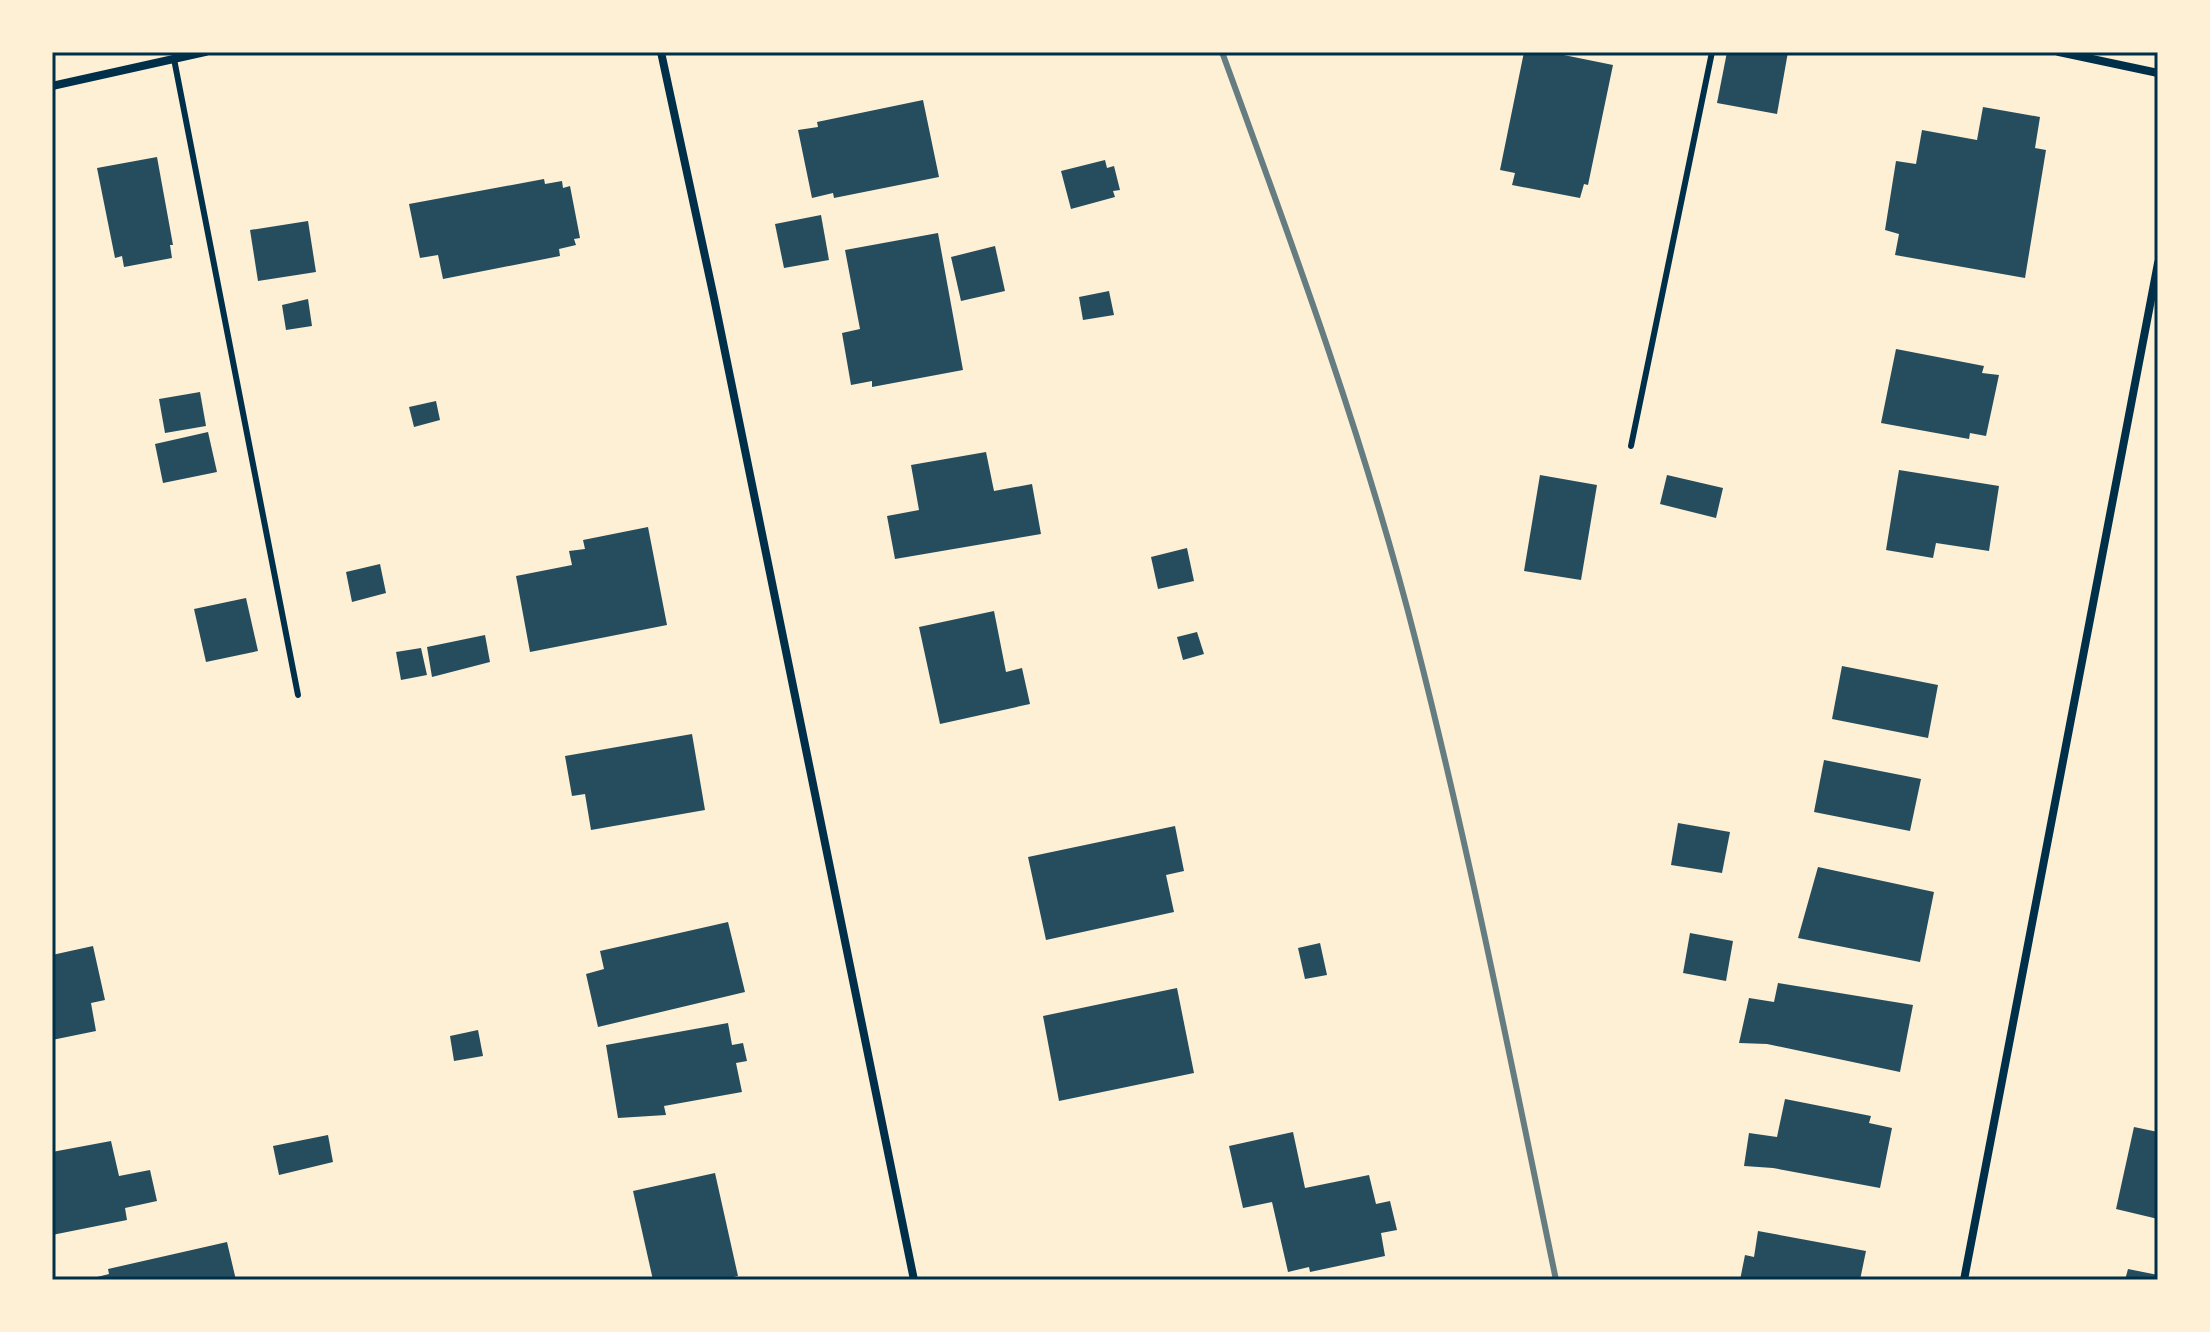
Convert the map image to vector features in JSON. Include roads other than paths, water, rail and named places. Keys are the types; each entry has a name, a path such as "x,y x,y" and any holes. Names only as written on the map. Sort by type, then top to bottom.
{"street":[{"path":"52,86 205,52"},
{"path":"661,52 914,1280"},
{"path":"2059,52 2158,73"},
{"path":"1964,1280 2158,263"}],"lane":[{"path":"1631,446 1712,52"},
{"path":"174,59 298,695"}],"railway":[{"path":"1222,52 1326,344 1396,567 1436,721 1472,880 1556,1280"}]}
